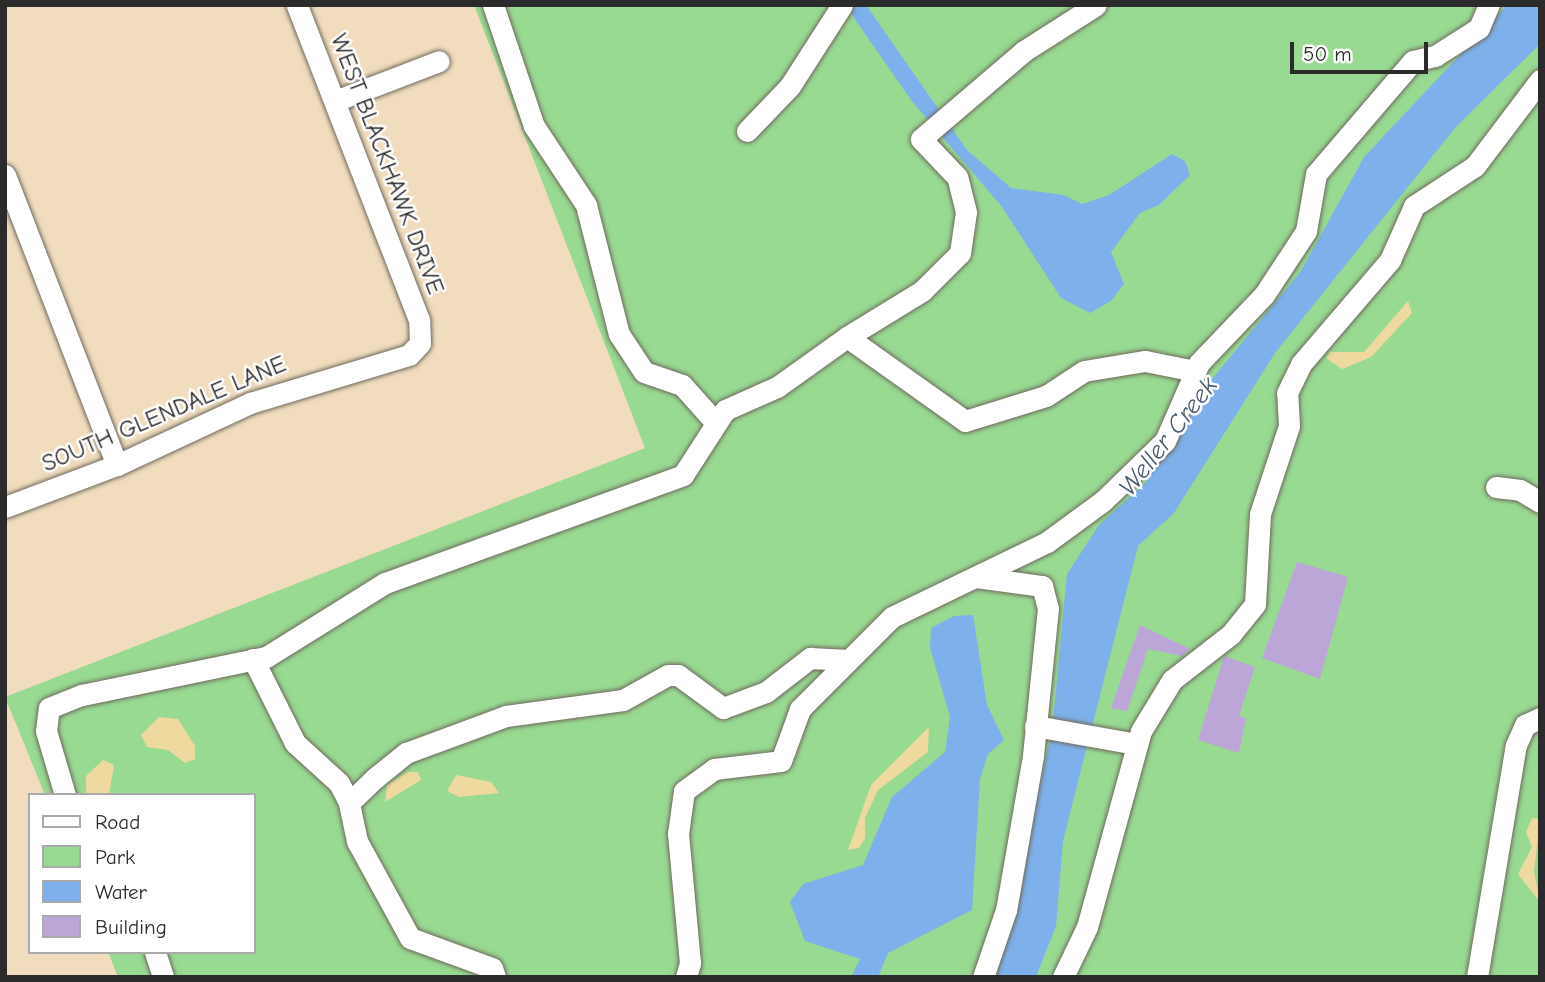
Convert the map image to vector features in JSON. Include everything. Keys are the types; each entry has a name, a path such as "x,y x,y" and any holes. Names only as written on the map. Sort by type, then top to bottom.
{"street":[{"name":"WEST BLACKHAWK DRIVE","path":"297,5 419,320 419,343"},
{"path":"493,5 534,127 586,205 618,334 644,372 682,385 716,423"},
{"path":"747,131 790,86 842,5"},
{"path":"64,793 46,731 49,708 82,695 253,659 385,583 683,475 725,410 776,387 847,337 922,291 960,253 966,212 957,177 921,139 955,114 1024,51 1096,5"},
{"path":"686,977 690,963 678,834 684,791 714,769 781,761 800,709 844,660 892,617 1047,542 1103,501 1165,441 1195,371 1264,295 1306,231 1316,174 1413,61 1435,56 1479,28 1489,5"},
{"path":"335,101 439,61"},
{"path":"1063,977 1087,927 1133,754 1172,680 1231,634 1255,604 1260,514 1289,426 1287,393 1301,364 1390,260 1414,206 1475,166 1540,80"},
{"path":"5,175 117,466"},
{"path":"847,337 965,421 1046,396 1084,371 1144,361 1195,371"},
{"name":"SOUTH GLENDALE LANE","path":"5,507 117,466 280,392 409,355 419,343"},
{"path":"1496,487 1520,490 1540,502"},
{"path":"973,577 1042,586 1048,608 1043,727 1006,910 984,977"},
{"path":"349,803 407,753 506,716 623,700 667,674 678,675 723,708 766,692 810,658 844,660"},
{"path":"253,659 295,743 339,783 349,803 358,841 410,938 492,968 495,977"},
{"path":"1477,977 1516,745 1525,725 1540,718"},
{"path":"1043,727 1107,739 1133,754"},
{"path":"156,954 163,977"}],"green space":[{"path":"474,5 1540,5 1540,977 118,977 109,954 256,954 256,793 44,793 5,697 645,448"}],"sand":[{"path":"1408,301 1412,313 1371,357 1342,369 1326,358 1330,352 1364,352"},
{"path":"159,717 178,719 195,746 195,759 185,763 168,750 147,747 141,735"},
{"path":"929,727 928,752 878,790 865,818 865,838 859,848 848,850 871,785"},
{"path":"103,760 114,765 109,793 86,793 86,776"},
{"path":"408,772 418,772 421,780 385,802 387,785"},
{"path":"456,775 491,782 499,793 459,797 447,791"},
{"path":"1532,818 1540,819 1534,872 1540,902 1518,874 1532,847 1526,832"}],"water":[{"path":"845,5 866,5 967,150 1011,188 1064,195 1082,204 1109,195 1172,154 1185,161 1190,175 1159,205 1140,213 1111,252 1124,284 1111,301 1090,313 1061,298 1002,207 911,100"},
{"path":"1507,5 1540,5 1540,44 1455,128 1275,353 1174,513 1138,546 1063,841 1056,926 1036,977 997,977 1052,731 1067,574 1099,525 1146,482 1199,395 1301,271 1364,157"},
{"path":"973,615 987,705 1004,740 988,754 980,779 972,910 888,953 878,977 851,977 860,959 805,941 790,902 803,884 863,865 892,797 945,752 950,717 930,648 931,628 954,616"}],"building":[{"path":"1297,562 1348,577 1320,679 1262,658"},
{"path":"1140,625 1190,649 1182,656 1148,649 1127,711 1111,708"},
{"path":"1224,656 1255,667 1239,716 1246,718 1239,753 1198,740"}],"water label":[{"name":"Weller Creek","path":"1169,437"}]}
